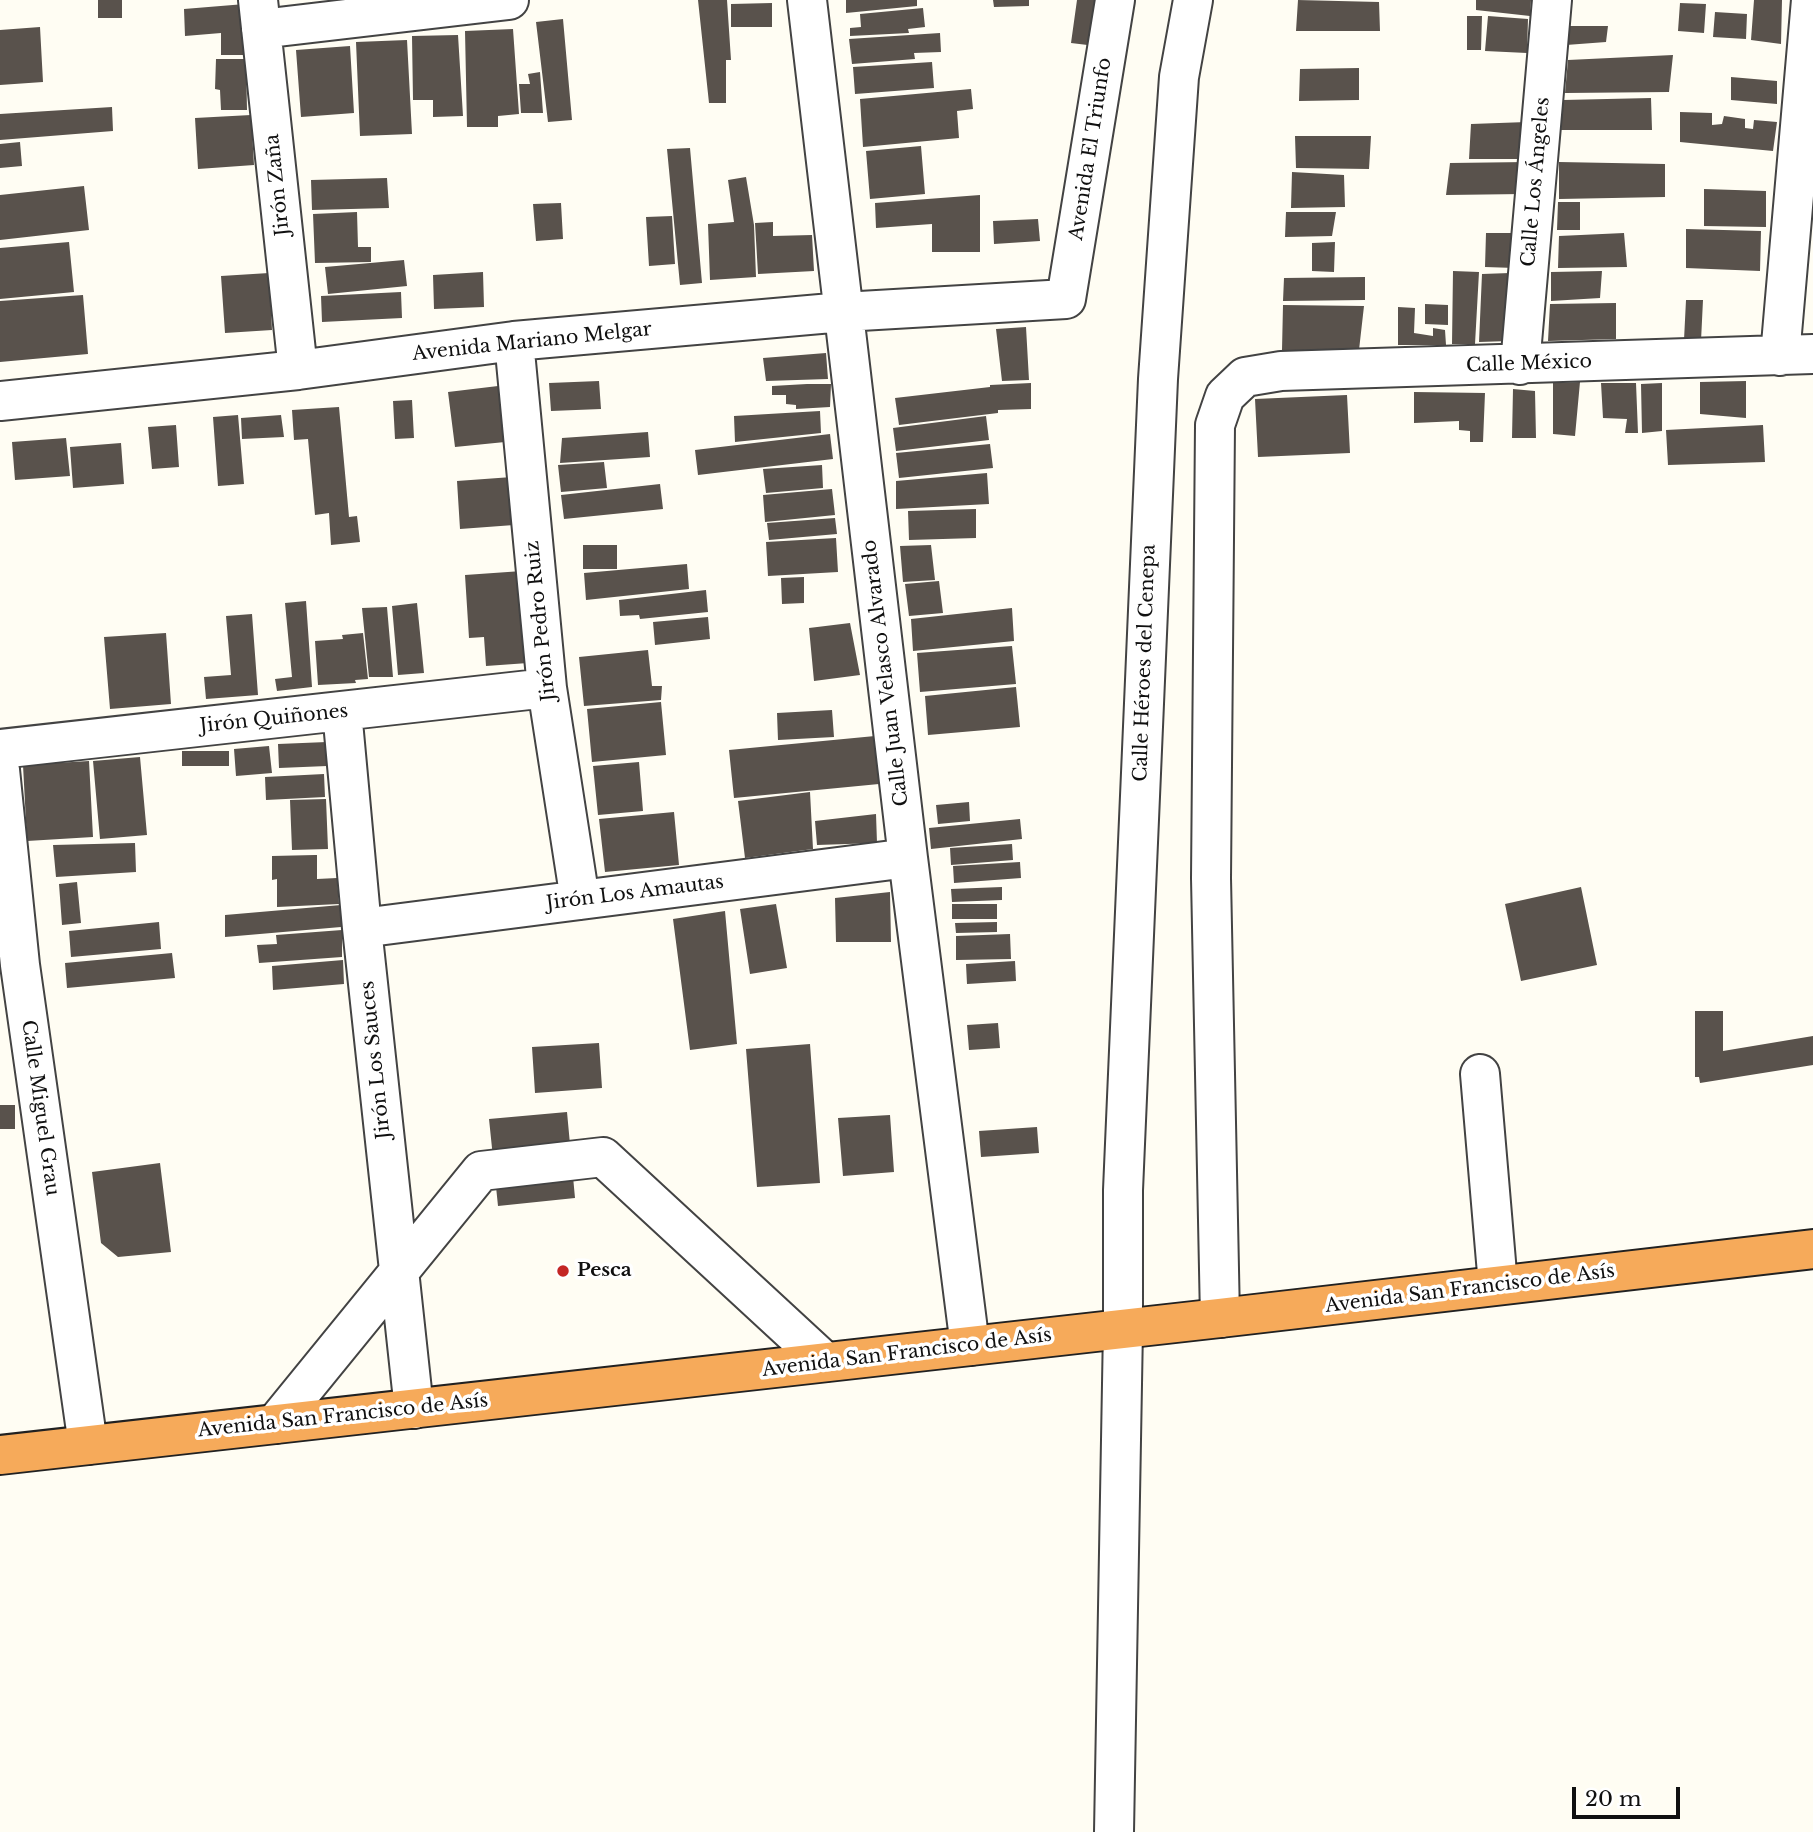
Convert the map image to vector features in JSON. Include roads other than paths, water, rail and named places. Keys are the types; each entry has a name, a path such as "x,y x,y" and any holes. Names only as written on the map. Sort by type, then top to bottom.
{"highway":[{"name":"Avenida San Francisco de Asís","path":"0,1455 1813,1249"}],"street":[{"name":"Calle Juan Velasco Alvarado","path":"807,0 908,858 970,1346"},
{"name":"Avenida El Triunfo","path":"1066,299 1115,0"},
{"name":"Calle Héroes del Cenepa","path":"1114,1832 1130,1327 1123,1191 1158,379 1179,77 1193,0"},
{"name":"Calle Los Ángeles","path":"1520,365 1552,0"},
{"path":"1797,355 1811,0"},
{"path":"260,15 490,1"},
{"name":"Jirón Zaña","path":"260,15 298,370"},
{"name":"Avenida Mariano Melgar","path":"0,401 298,370 514,341 843,312 1066,299"},
{"name":"Jirón Pedro Ruiz","path":"514,341 547,688 580,900"},
{"name":"Calle México","path":"1212,1319 1211,878 1215,425 1225,396 1245,377 1281,371 1797,355"},
{"name":"Jirón Quiñones","path":"0,749 547,688"},
{"name":"Jirón Los Sauces","path":"342,711 362,928 414,1409"},
{"name":"Calle Miguel Grau","path":"0,770 10,966 88,1445"},
{"name":"Jirón Los Amautas","path":"362,928 908,858"},
{"path":"1480,1074 1498,1285"},
{"path":"275,1424 481,1171 603,1157 825,1362"}],"place":[{"name":"Pesca","path":"563,1271"}]}
